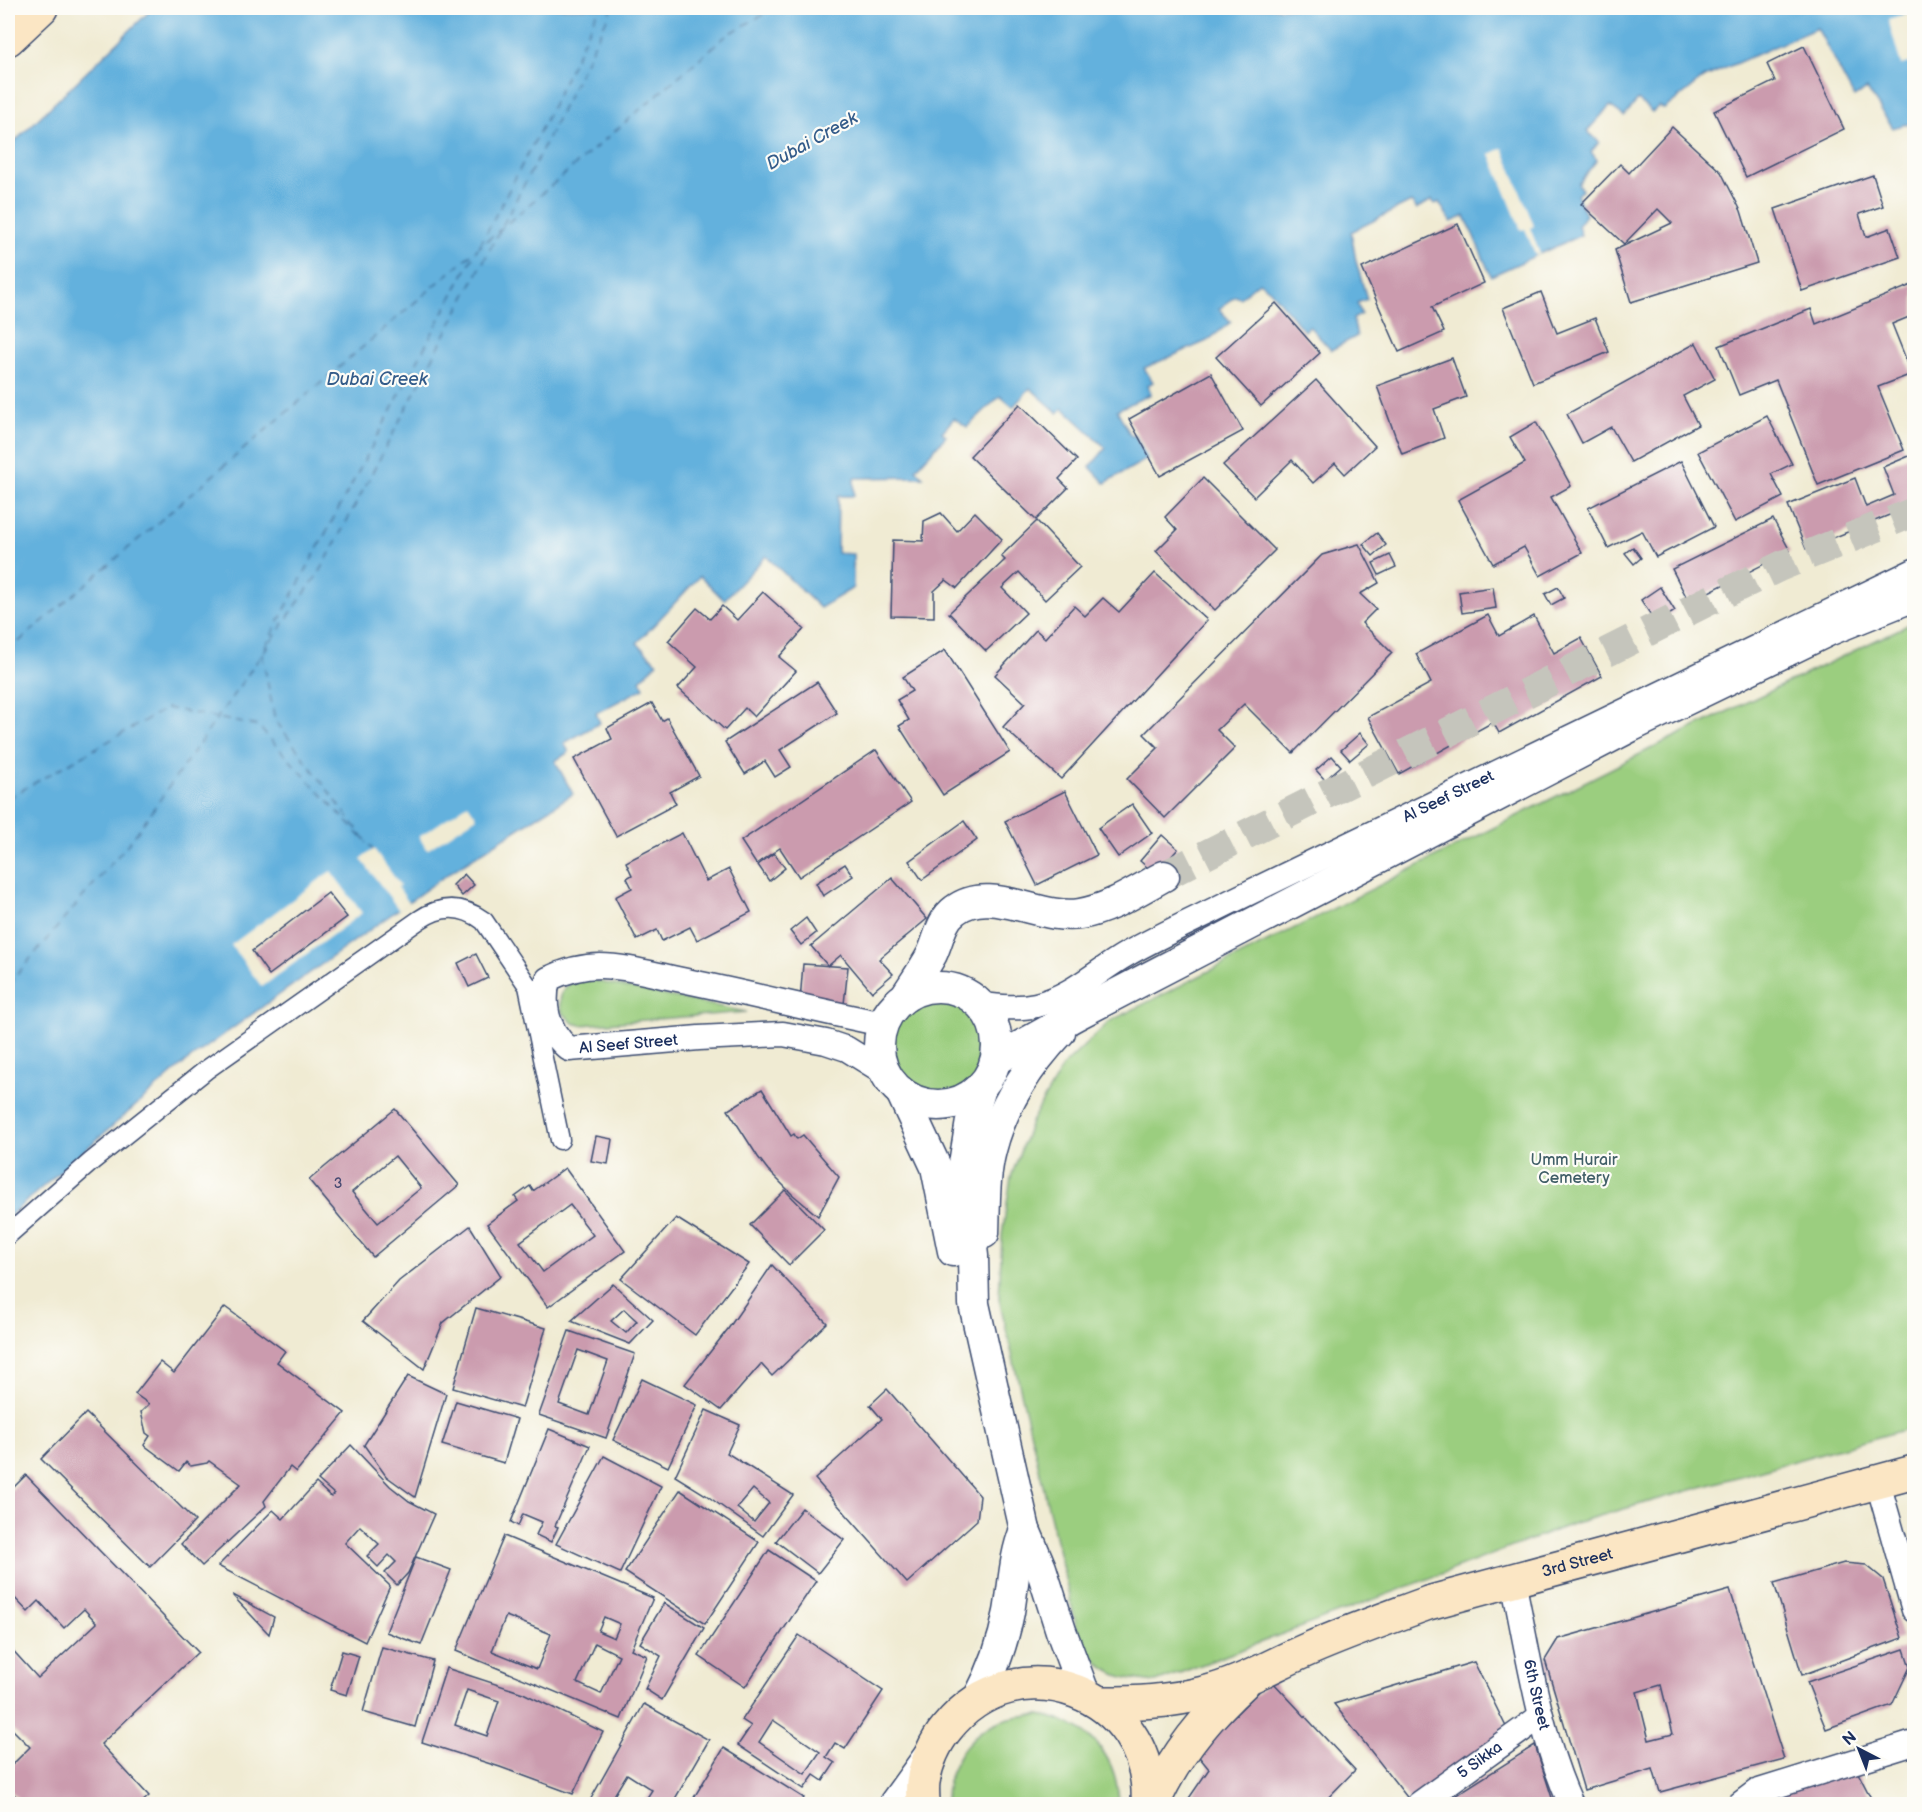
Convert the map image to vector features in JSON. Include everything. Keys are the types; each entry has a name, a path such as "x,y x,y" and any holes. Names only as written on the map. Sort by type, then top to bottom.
{"main road":[{"path":"8,39 41,8"},
{"name":"3rd Street","path":"1092,1699 1147,1702 1179,1698 1226,1686 1307,1650 1428,1603 1914,1472"},
{"name":"3rd Street","path":"1153,1804 1182,1751 1225,1699 1248,1677"},
{"path":"923,1804 923,1781 932,1752 941,1734 953,1719 978,1699 998,1690 1020,1684 1042,1683 1065,1687 1092,1699 1124,1725 1141,1754 1149,1786 1148,1804"}],"street":[{"name":"Al Seef Street","path":"974,999 1016,1007 1034,1006 1051,1001 1072,991 1127,954 1230,902 1914,571"},
{"name":"Al Seef Street","path":"997,1059 1076,1015 1630,727 1830,630 1914,596"},
{"path":"1092,1699 1061,1631 1041,1568 1025,1530 974,1304 953,1253 936,1167 879,1056 879,1040 883,1024 890,1011 905,997 923,969 943,923 954,910 968,902 984,899 1051,914 1079,914 1107,906 1164,876"},
{"path":"8,1235 92,1161 206,1070 419,920 431,912 446,908 461,909 475,914 484,921 528,986 560,1140"},
{"path":"892,1082 923,1104 938,1106 954,1104 969,1098 992,1075 998,1046 997,1033 992,1020 947,969 938,939"},
{"name":"Al Seef Street","path":"883,1024 742,992 611,966 585,967 564,972 548,979 545,991 545,1004 552,1029 558,1040 568,1048 699,1038 783,1034 804,1036 847,1049 892,1082"},
{"path":"905,997 929,988 948,988 974,999"},
{"path":"974,1304 982,1273 986,1182 991,1151 1002,1118 1019,1086 1043,1050 1076,1015"},
{"path":"974,1304 973,1256 963,1170 971,1121 981,1088"},
{"path":"1878,1482 1914,1610"},
{"path":"978,1699 992,1673 1002,1642 1009,1610 1017,1549 1025,1530"},
{"name":"6th Street","path":"1513,1581 1541,1716 1551,1754 1571,1804"},
{"name":"5 Sikka","path":"1419,1804 1541,1716"},
{"path":"1740,1804 1756,1792 1914,1743"},
{"path":"894,1804 932,1752"}],"green space":[{"name":"Umm Hurair Cemetery","path":"1914,622 1914,1427 1578,1522 1156,1682 1112,1673 1097,1662 1080,1642 999,1299 1002,1235 1011,1177 1031,1122 1063,1066 1110,1021 1670,739"},
{"path":"586,979 746,1012 581,1025 573,1023 562,1012 560,999 568,985"},
{"path":"938,995 957,999 974,1010 985,1027 989,1046 985,1065 974,1082 957,1093 938,1097 919,1093 902,1082 891,1065 887,1046 891,1027 902,1010 919,999"},
{"path":"1040,1715 1073,1726 1097,1744 1113,1770 1119,1804 946,1804 949,1777 969,1742 979,1733 1003,1720"}],"water":[{"name":"Dubai Creek","path":"153,8 1914,8 1914,122 1893,128 1867,89 1854,97 1817,28 1705,77 1664,109 1659,106 1652,112 1638,100 1624,116 1610,106 1587,131 1599,142 1591,152 1597,160 1578,184 1582,190 1577,195 1586,215 1578,226 1581,235 1491,276 1465,216 1451,222 1439,202 1435,204 1432,200 1417,209 1411,202 1351,232 1356,261 1367,299 1357,303 1361,314 1353,319 1357,336 1331,350 1309,326 1304,331 1270,290 1259,282 1240,298 1235,296 1219,309 1231,322 1207,341 1144,368 1153,382 1148,385 1151,394 1117,410 1131,436 1135,435 1147,459 1105,483 1090,467 1106,448 1063,408 1058,413 1030,388 1013,407 1000,396 967,427 954,418 942,432 946,436 916,469 923,477 854,478 854,496 838,496 837,553 853,554 853,588 820,608 766,556 724,600 700,576 637,643 657,663 640,680 644,688 596,713 600,723 564,743 569,752 555,761 573,794 449,873 187,1061 8,1217 8,148"}],"pier":[{"path":"1914,12 1914,62 1901,65 1888,19"},
{"path":"1503,148 1534,226 1530,228 1540,254 1536,256 1525,229 1521,230 1490,154"},
{"path":"468,804 477,817 427,850 419,837"},
{"path":"374,849 400,885 398,887 409,903 399,910 361,859"},
{"path":"331,871 362,913 262,987 231,945"}],"building":[{"path":"1804,46 1844,129 1746,177 1714,111 1775,81 1767,64"},
{"path":"1672,127 1721,172 1741,211 1757,263 1631,302 1615,250 1672,223 1658,209 1624,244 1581,204 1620,164 1629,173"},
{"path":"1873,175 1883,206 1859,214 1866,237 1890,228 1900,257 1802,291 1775,209"},
{"path":"1458,224 1484,283 1432,307 1444,332 1399,352 1362,268"},
{"path":"1914,284 1914,315 1892,324 1912,374 1878,387 1904,450 1818,485 1776,380 1739,395 1719,346 1811,309 1816,324"},
{"path":"1541,292 1557,333 1595,318 1609,352 1533,383 1503,308"},
{"path":"1276,303 1320,353 1261,406 1216,357"},
{"path":"1696,343 1715,379 1683,396 1698,425 1631,462 1611,427 1582,443 1567,414"},
{"path":"1452,358 1466,397 1434,409 1444,438 1402,454 1377,386"},
{"path":"1211,373 1243,431 1160,476 1129,419"},
{"path":"1316,380 1375,446 1345,474 1335,463 1313,483 1292,460 1254,497 1223,465"},
{"path":"1020,404 1077,460 1059,479 1068,488 1036,520 970,456"},
{"path":"1767,416 1792,464 1771,474 1783,497 1735,522 1698,452"},
{"path":"1536,422 1571,486 1551,497 1582,553 1540,576 1524,547 1493,564 1458,500 1525,463 1510,437"},
{"path":"1914,454 1914,505 1806,549 1788,505 1855,478 1866,507 1894,495 1883,467"},
{"path":"1681,461 1714,527 1656,557 1642,531 1608,548 1588,508"},
{"path":"1203,478 1275,550 1215,610 1156,551 1177,530 1165,517"},
{"path":"975,512 1002,539 957,588 946,580 934,591 934,617 891,616 893,540 923,541 924,521 941,513 957,531"},
{"path":"1773,519 1790,551 1689,602 1672,569"},
{"path":"1037,521 1080,567 1045,600 1019,572 1002,588 1026,613 986,651 949,613 1005,560 1001,556"},
{"path":"1377,533 1386,545 1373,556 1363,544"},
{"path":"1359,544 1379,583 1360,594 1376,609 1362,623 1392,653 1293,753 1244,704 1217,730 1235,748 1165,818 1127,779 1158,748 1144,734 1322,555"},
{"path":"1633,547 1641,558 1634,564 1625,553"},
{"path":"1390,555 1396,567 1379,575 1373,563"},
{"path":"1155,573 1207,620 1061,779 1003,727 1025,703 995,675 1036,630 1045,638 1074,606 1085,616 1103,598 1119,612"},
{"path":"1493,587 1496,608 1462,613 1459,592"},
{"path":"1558,587 1564,598 1551,605 1545,594"},
{"path":"1660,587 1675,611 1656,623 1641,600"},
{"path":"763,592 804,629 779,657 796,671 754,717 745,708 725,730 678,688 697,667 668,641 697,608 710,619 722,606 737,620"},
{"path":"1488,615 1499,636 1534,616 1554,653 1581,638 1602,676 1499,733 1493,722 1399,774 1368,717 1431,683 1416,654"},
{"path":"945,650 1010,752 943,795 899,726 909,720 897,700 912,691 903,677"},
{"path":"817,682 837,713 780,750 791,767 775,777 765,761 745,774 725,742"},
{"path":"652,703 662,721 667,718 699,776 670,792 676,804 616,836 574,759 612,739 607,728"},
{"path":"1360,733 1369,744 1350,760 1341,750"},
{"path":"876,750 911,802 799,877 780,848 756,864 741,841"},
{"path":"1332,756 1341,766 1325,780 1316,770"},
{"path":"1065,791 1097,855 1037,885 1005,821"},
{"path":"1132,804 1152,833 1118,857 1098,828"},
{"path":"964,821 977,840 922,880 909,861"},
{"path":"682,833 706,881 729,869 751,912 697,940 690,927 662,941 657,930 637,940 615,897 632,888 627,878 632,875 626,862"},
{"path":"1162,835 1178,849 1155,874 1140,861"},
{"path":"774,853 785,868 769,881 758,865"},
{"path":"845,864 853,876 823,896 816,883"},
{"path":"464,874 474,885 462,896 453,885"},
{"path":"892,878 927,919 879,959 893,974 872,992 841,955 828,966 811,946"},
{"path":"328,893 347,917 269,975 252,951"},
{"path":"806,918 816,933 801,945 790,931"},
{"path":"476,954 488,978 469,987 458,963"},
{"path":"803,964 848,967 844,1004 800,1001"},
{"path":"762,1089 791,1136 794,1134 797,1139 803,1135 839,1177 818,1216 768,1170 728,1110"},
{"path":"395,1109 459,1185 373,1257 309,1180","holes":["395,1156 421,1188 378,1223 352,1192"]},
{"path":"596,1136 612,1139 608,1164 591,1161"},
{"path":"565,1168 625,1251 548,1307 487,1224 518,1201 515,1197 530,1186 533,1191","holes":["570,1205 593,1235 543,1272 520,1242"]},
{"path":"785,1190 824,1230 789,1265 750,1225"},
{"path":"676,1218 749,1264 695,1335 621,1279"},
{"path":"470,1226 501,1276 443,1323 424,1369 363,1321 399,1281"},
{"path":"772,1265 827,1323 772,1376 761,1364 721,1410 685,1384 728,1329"},
{"path":"613,1284 653,1320 630,1344 571,1321","holes":["624,1309 637,1321 626,1333 611,1321"]},
{"path":"225,1307 285,1351 277,1362 345,1413 296,1472 290,1467 264,1501 266,1506 202,1566 181,1544 241,1484 209,1461 191,1466 186,1462 179,1471 144,1445 150,1436 146,1433 141,1412 149,1404 135,1394 160,1362 174,1373"},
{"path":"476,1308 546,1328 522,1408 453,1388"},
{"path":"569,1331 635,1354 606,1438 539,1415","holes":["578,1350 608,1361 589,1415 559,1404"]},
{"path":"408,1376 446,1394 415,1497 386,1476 364,1445"},
{"path":"642,1379 697,1405 668,1467 613,1440"},
{"path":"887,1389 980,1496 977,1520 907,1583 815,1479 882,1419 870,1405"},
{"path":"456,1401 517,1419 504,1463 442,1445"},
{"path":"706,1410 740,1425 727,1453 793,1495 763,1536 675,1476","holes":["753,1489 769,1503 754,1522 737,1508"]},
{"path":"86,1413 195,1521 150,1567 41,1459"},
{"path":"549,1429 590,1446 555,1526 558,1527 551,1542 536,1535 542,1522 523,1514 518,1526 511,1522"},
{"path":"351,1445 390,1486 409,1501 434,1514 408,1573 397,1585 385,1573 396,1562 389,1555 378,1567 367,1556 379,1544 360,1526 345,1543 390,1586 365,1642 218,1566 273,1510 283,1519 316,1483 331,1497 334,1494 318,1480"},
{"path":"604,1456 661,1486 620,1573 556,1544"},
{"path":"26,1475 198,1652 101,1744 149,1796 140,1804 23,1804 8,1788 8,1769 30,1747 10,1727 8,1729 8,1645 38,1678 97,1623 84,1609 64,1628 39,1601 28,1612 11,1594 8,1597 8,1493"},
{"path":"680,1490 759,1542 705,1624 625,1572"},
{"path":"802,1508 844,1540 818,1573 776,1541"},
{"path":"504,1536 653,1598 631,1649 647,1656 621,1719 456,1651","holes":["506,1616 551,1634 537,1669 492,1651","604,1617 620,1624 614,1638 598,1631","595,1643 619,1655 601,1694 577,1683"]},
{"path":"769,1550 816,1581 745,1687 699,1656"},
{"path":"416,1557 451,1570 421,1645 386,1632"},
{"path":"1844,1563 1866,1565 1883,1579 1902,1638 1802,1675 1774,1583"},
{"path":"1730,1590 1784,1759 1660,1792 1653,1769 1584,1790 1545,1660 1558,1639","holes":["1661,1685 1673,1734 1649,1740 1637,1692"]},
{"path":"233,1596 274,1617 269,1634"},
{"path":"664,1603 704,1628 662,1700 645,1689 661,1656 640,1643"},
{"path":"799,1635 883,1691 845,1749 835,1743 826,1757 835,1763 823,1781 814,1775 804,1789 738,1745 751,1726 742,1720","holes":["773,1720 820,1752 805,1774 759,1742"]},
{"path":"382,1647 433,1661 415,1727 363,1712"},
{"path":"1904,1649 1910,1667 1892,1705 1826,1729 1807,1682"},
{"path":"342,1651 359,1656 347,1695 330,1690"},
{"path":"1474,1662 1510,1735 1410,1801 1334,1704"},
{"path":"446,1668 523,1693 603,1732 573,1794 422,1742","holes":["467,1690 499,1701 487,1736 455,1725"]},
{"path":"1271,1680 1355,1770 1322,1804 1185,1804 1209,1769 1196,1753"},
{"path":"644,1704 709,1740 672,1804 643,1804 652,1790 627,1774 613,1797 625,1804 588,1804"},
{"path":"1535,1745 1554,1804 1442,1804"},
{"path":"724,1748 804,1798 800,1804 690,1804"},
{"path":"1854,1765 1874,1804 1750,1804"}],"ferry route":[{"path":"480,245 544,123 599,8"},
{"path":"8,985 133,838 321,570 537,160 612,8"},
{"path":"8,651 727,35 775,8"},
{"path":"265,647 477,249"},
{"path":"262,654 275,720 373,850"},
{"path":"8,798 167,708 258,726 367,843"}],"tunnel":[{"path":"1164,876 1704,603 1781,566 1914,512"}]}
